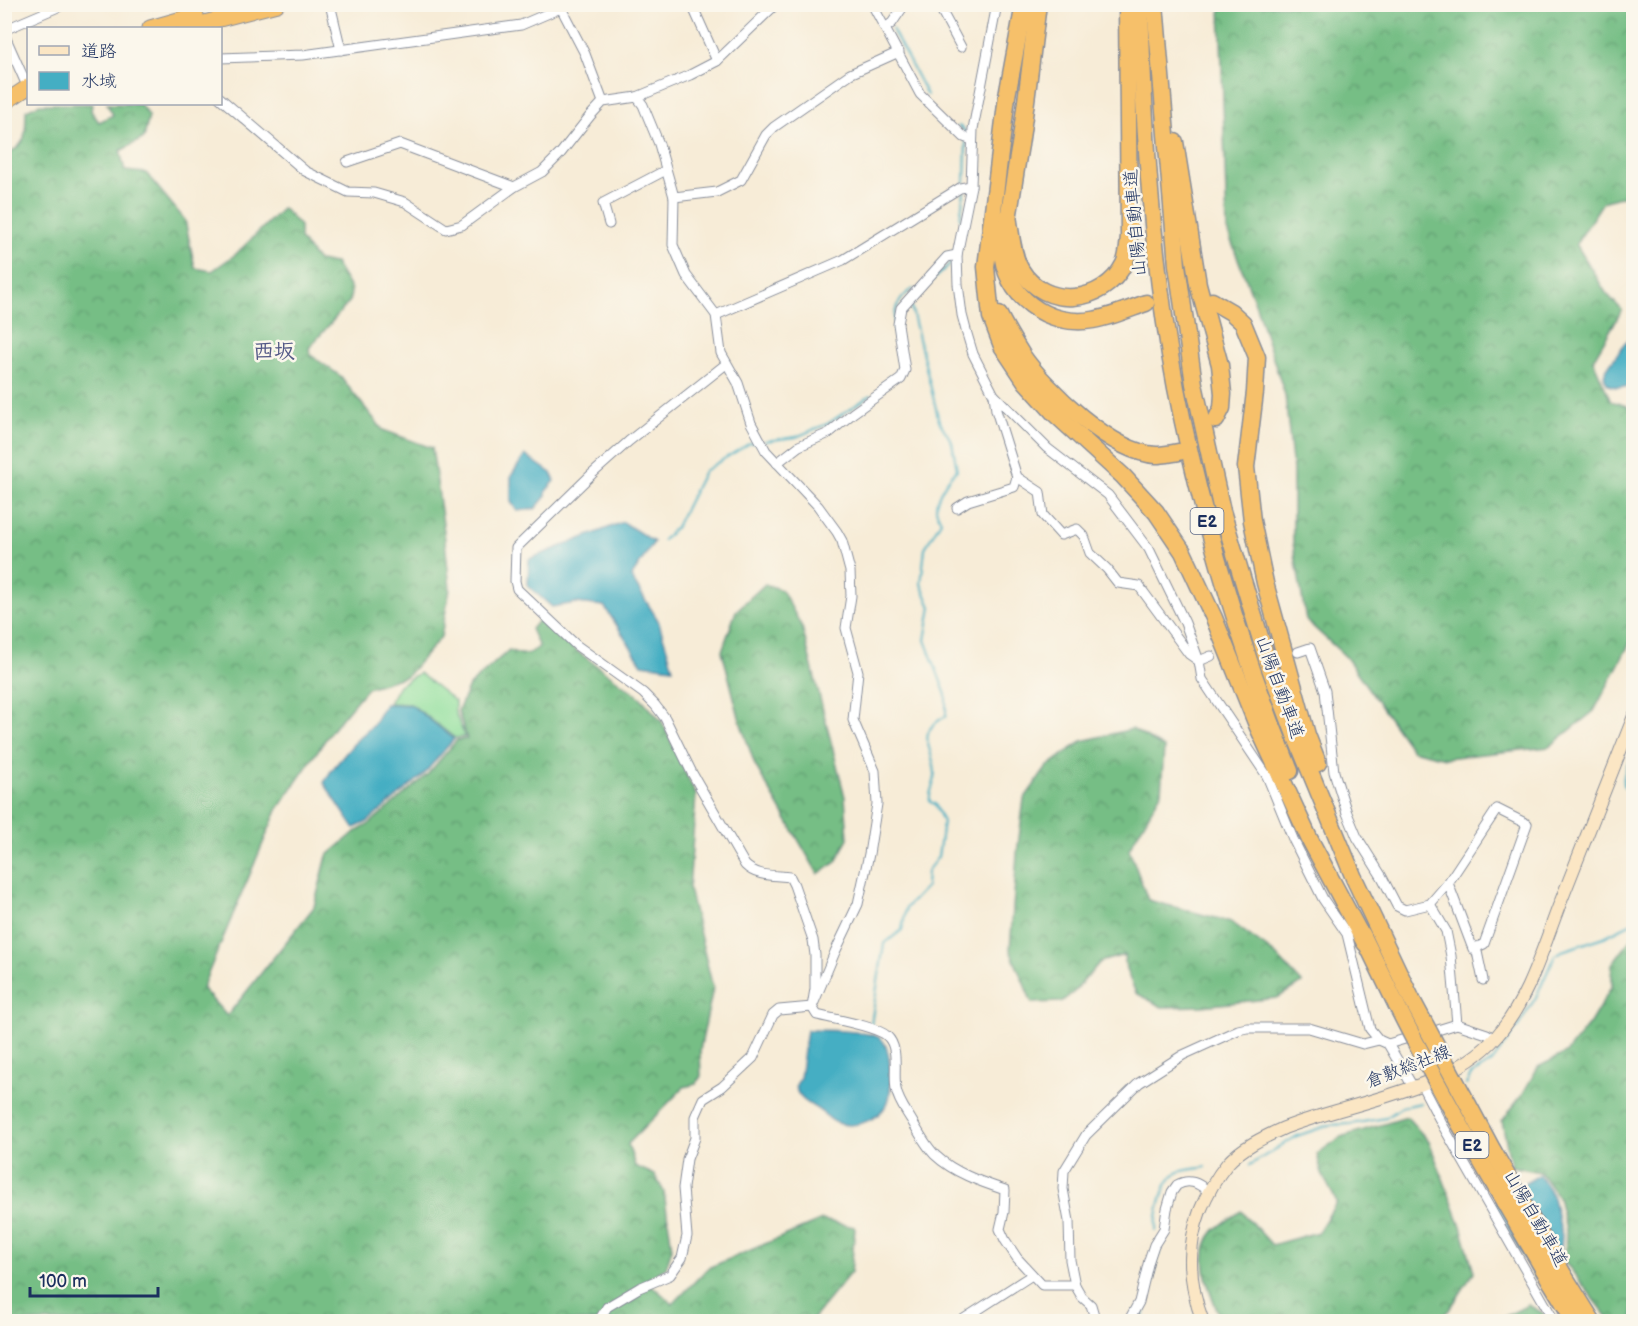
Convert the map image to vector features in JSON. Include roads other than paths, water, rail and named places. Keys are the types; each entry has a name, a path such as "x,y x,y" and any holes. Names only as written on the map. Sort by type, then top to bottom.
{"highway":[{"path":"191,19 238,4"},
{"path":"156,27 277,4"},
{"path":"1024,4 1007,96 989,234 986,267 991,317 1002,346 1026,382 1054,414 1123,476 1156,512 1183,552 1309,838 1365,943"},
{"path":"1038,4 1027,99 1003,235 1002,251 1007,274 1017,293 1039,312 1069,320 1092,321 1146,303"},
{"path":"1008,216 1020,269 1031,282 1055,296 1079,298 1102,290 1125,263 1130,236 1127,4"},
{"name":"山陽自動車道","path":"1140,4 1146,121 1158,268 1176,387 1202,504 1228,595 1278,742 1308,816 1365,943 1405,1003"},
{"path":"1155,9 1198,284 1220,365 1222,408 1216,420"},
{"name":"山陽自動車道","path":"1155,9 1171,205 1194,384 1222,511 1268,663 1325,810 1382,936 1423,1059 1467,1138 1557,1278 1593,1322"},
{"path":"4,103 27,89"},
{"path":"4,114 27,100"},
{"path":"990,295 1023,356 1070,406 1102,433 1127,446 1157,455 1179,452"},
{"path":"1212,301 1231,312 1243,323 1257,357 1246,466 1252,521 1265,582 1307,735 1382,936"},
{"name":"山陽自動車道","path":"1557,1278 1575,1322"}],"main road":[{"name":"倉敷総社線","path":"1203,1322 1192,1276 1191,1243 1208,1191 1228,1163 1254,1143 1302,1121 1417,1085 1470,1061 1495,1039 1508,1023 1532,975 1634,716"}],"street":[{"path":"27,86 4,32 65,4"},
{"path":"330,4 341,50"},
{"path":"222,100 305,171 348,192 374,193 405,202 446,229 462,225 514,187 542,172 603,102 637,97 717,61 776,4"},
{"path":"872,4 888,26 920,94 968,139"},
{"path":"888,26 905,4"},
{"path":"938,4 961,47"},
{"path":"997,4 968,139 967,186 954,255 962,315 973,354 994,395 1047,448 1108,495 1149,549 1185,623 1202,679 1267,776 1293,839 1318,889 1347,934 1370,1029 1379,1040 1388,1044 1443,1126 1555,1322"},
{"path":"692,5 717,61"},
{"path":"222,58 278,57 521,25 565,6 603,102"},
{"path":"674,197 717,192 741,180 766,135 774,126 850,74 899,52"},
{"path":"637,97 643,105 658,144 674,197 674,244 686,275 716,315 722,353 738,383 751,423 760,441 777,463 818,506 842,541 851,579 852,596 846,628 858,664 853,720 871,760 877,783 877,804 858,904 812,1007"},
{"path":"347,162 400,144 514,187"},
{"path":"609,224 603,203 666,170"},
{"path":"716,315 843,260 967,186"},
{"path":"777,463 799,447 829,433 853,413 901,380 905,362 898,324 905,301 954,255"},
{"path":"726,364 614,454 516,548 515,581 517,588 576,645 643,693 655,705 665,718 713,810 750,871 790,877 813,940 815,966 812,1007 816,1015 885,1034 894,1047 896,1089 899,1100 928,1147 951,1167 976,1180 1005,1190 1004,1212 1000,1229 1017,1258 1042,1285 1075,1285"},
{"path":"957,508 968,501 1014,487 1017,477 996,410 994,395"},
{"path":"1017,477 1040,492 1043,516 1061,535 1077,529 1084,536 1090,553 1107,568 1118,583 1139,586 1189,654 1198,661"},
{"path":"1298,652 1310,648 1324,691 1334,772 1357,837 1397,906 1405,910 1430,904 1448,884 1497,808 1527,824 1484,944 1473,949 1448,884"},
{"path":"1198,661 1211,656"},
{"path":"1430,904 1446,932 1451,956 1457,1024"},
{"path":"1476,947 1483,980"},
{"path":"598,1322 607,1307 639,1288 670,1275 682,1258 687,1236 683,1188 687,1159 695,1138 695,1117 703,1099 722,1087 753,1058 772,1016 779,1010 812,1007"},
{"path":"1388,1044 1457,1024 1495,1039"},
{"path":"1096,1322 1091,1305 1082,1297 1075,1285 1070,1260 1069,1221 1063,1190 1064,1171 1086,1135 1139,1083 1183,1055 1238,1030 1309,1028 1363,1044 1379,1040"},
{"path":"1128,1322 1139,1302 1154,1245 1164,1229 1172,1192 1177,1185 1190,1181 1208,1191"},
{"path":"959,1322 1032,1275"}],"water":[{"path":"1633,332 1633,387 1609,385 1605,379 1605,372"},
{"path":"525,455 551,473 555,481 535,509 517,511 511,502 511,476"},
{"path":"623,522 654,542 631,577 658,620 673,668 642,664 604,606 576,603 552,607 528,586 529,559"},
{"path":"385,704 411,705 454,739 423,775 367,822 354,828 324,783 356,741 373,725"},
{"path":"807,1030 866,1033 880,1038 887,1050 890,1070 889,1098 883,1110 864,1122 842,1124 835,1122 799,1096 795,1087 800,1078"},
{"path":"1539,1175 1552,1194 1562,1235 1561,1250 1537,1280 1492,1203"}],"waterway":[{"path":"887,21 899,4"},
{"path":"892,29 927,95"},
{"path":"959,126 966,132 966,135"},
{"path":"965,183 966,141"},
{"path":"960,219 964,192"},
{"path":"929,283 951,263 952,259"},
{"path":"896,338 894,317 898,304 913,289"},
{"path":"871,1024 884,944 902,930 906,908 926,887 927,871 938,857 943,822 935,804 930,802 935,774 927,735 936,722 946,716 946,695 925,640 931,607 921,584 925,548 941,521 936,509 938,497 947,481 957,470 952,442 939,421 910,302"},
{"path":"895,379 900,365"},
{"path":"765,441 796,437 827,424 871,395"},
{"path":"663,540 676,527 704,471 750,443 759,442"},
{"path":"1634,751 1624,775 1625,786 1634,795"},
{"path":"1466,1085 1471,1075 1492,1062 1519,1025 1536,997 1555,955 1604,937 1634,922"},
{"path":"1250,1165 1297,1136 1329,1125 1386,1118 1402,1107 1421,1103"},
{"path":"1156,1231 1161,1199 1167,1183 1177,1173 1206,1167"},
{"path":"1142,1322 1160,1247"}],"district":[{"name":"西坂","path":"274,351"}]}
